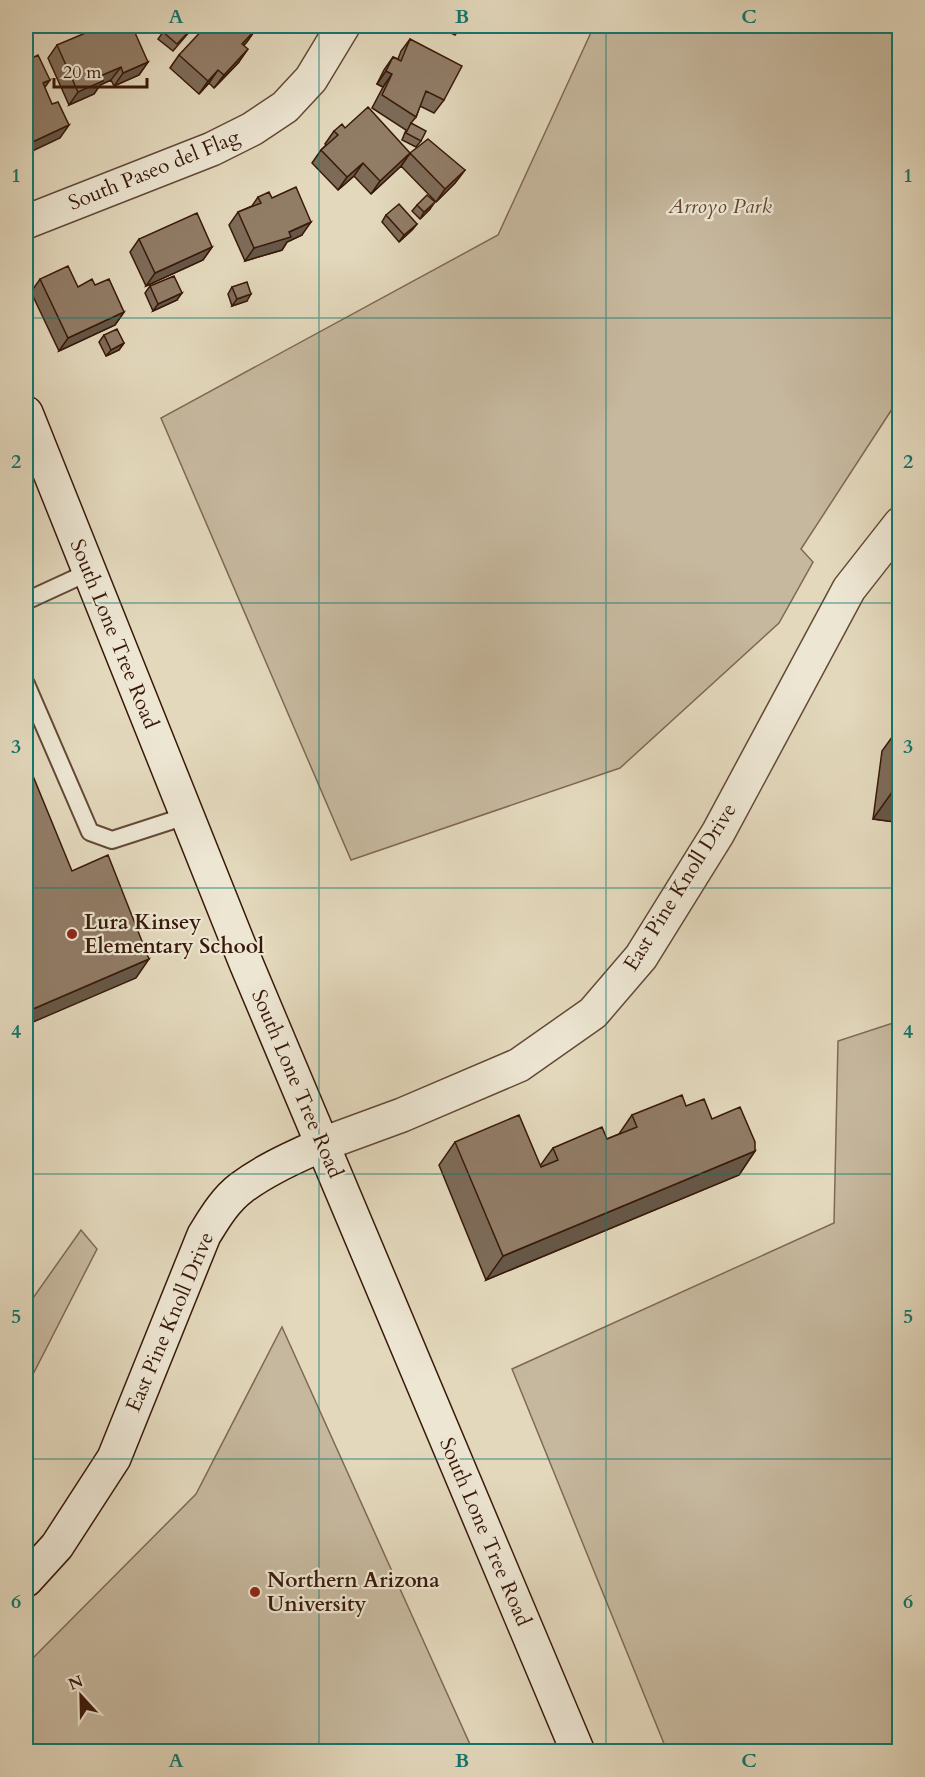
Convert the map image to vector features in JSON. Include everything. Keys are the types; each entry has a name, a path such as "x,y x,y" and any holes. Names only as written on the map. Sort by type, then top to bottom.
{"street":[{"name":"South Paseo del Flag","path":"26,222 212,149 252,129 285,106 311,79 343,26"},
{"name":"South Lone Tree Road","path":"26,412 186,816 578,1752"},
{"name":"East Pine Knoll Drive","path":"26,1580 57,1546 114,1458 204,1235 219,1210 240,1189 276,1166 323,1144 402,1115 519,1065 593,1013 641,957 718,833 849,589 900,524"}],"lane":[{"path":"26,601 89,572"},
{"path":"26,684 90,832 112,840 186,816"}],"green space":[{"name":"Arroyo Park","path":"594,26 899,26 899,402 896,403 801,549 813,562 779,623 620,768 351,860 161,418 498,235"},
{"path":"899,1021 899,1751 667,1751 512,1369 834,1223 838,1041"},
{"path":"81,1230 97,1249 26,1388 26,1308"},
{"name":"Northern Arizona University","path":"282,1327 473,1751 26,1751 26,1665 196,1494"}],"building":[{"path":"102,26 132,26 148,62 123,73 121,67 100,76 103,81 78,92 57,45"},
{"path":"169,26 194,26 177,44 163,32"},
{"path":"206,26 253,26 256,29 242,44 248,49 224,75 218,70 208,81 179,55"},
{"path":"410,39 462,66 444,100 426,91 416,117 382,95 392,74 386,71 393,57 401,61"},
{"path":"38,55 50,80 43,83 52,104 58,102 69,125 26,145 26,61"},
{"path":"368,107 410,153 380,181 363,163 347,177 321,150 338,135 334,131 342,124 345,128"},
{"path":"411,123 426,131 421,141 406,133"},
{"path":"428,139 465,170 445,189 410,153"},
{"path":"296,187 311,222 289,232 291,237 254,248 238,212 261,203 258,197 269,192 272,198"},
{"path":"427,195 435,202 424,212 417,205"},
{"path":"399,204 417,224 404,235 386,215"},
{"path":"197,213 212,247 155,273 139,239"},
{"path":"68,266 78,287 92,279 95,285 109,279 124,312 68,338 40,279"},
{"path":"174,276 182,293 158,304 150,286"},
{"path":"247,282 251,294 237,299 232,287"},
{"path":"117,329 124,343 111,350 104,335"},
{"path":"900,755 900,788 895,788"},
{"name":"Lura Kinsey Elementary School","path":"26,759 72,871 108,855 149,959 26,1012"},
{"path":"682,1095 686,1106 704,1099 712,1119 740,1107 755,1142 755,1151 503,1256 455,1142 519,1115 541,1167 558,1160 553,1148 602,1127 607,1139 637,1127 632,1115"}],"place":[{"name":"Lura Kinsey Elementary School","path":"72,934"},
{"name":"Northern Arizona University","path":"255,1592"}]}
